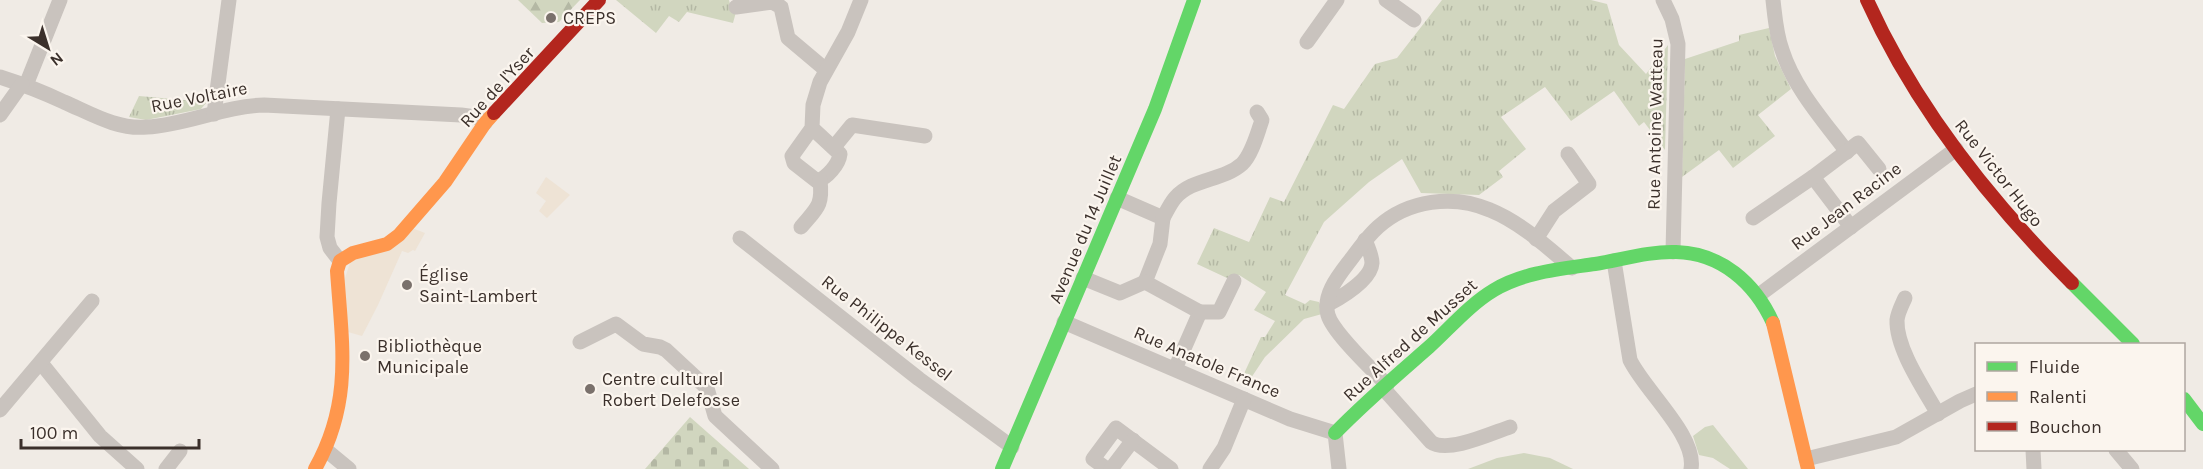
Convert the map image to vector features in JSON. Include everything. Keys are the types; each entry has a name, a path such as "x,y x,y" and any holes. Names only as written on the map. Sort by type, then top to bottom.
{"street":[{"path":"0,115 24,85 60,0"},
{"path":"214,114 229,0"},
{"name":"Rue de l'Yser","path":"340,261 353,253 387,244 404,230 445,182 485,123 599,0"},
{"path":"783,14 792,0"},
{"path":"820,180 811,178 794,163 793,152 812,128 815,94 825,70 848,32 861,0"},
{"name":"Avenue du 14 Juillet","path":"1002,469 1155,109 1194,0"},
{"path":"1306,42 1337,0"},
{"path":"1386,0 1414,20"},
{"name":"Rue Antoine Watteau","path":"1663,0 1672,19 1678,44 1673,252"},
{"path":"1773,0 1781,50 1791,72 1847,152"},
{"name":"Rue Victor Hugo","path":"1867,0 1902,71 1956,149 2020,231 2131,343"},
{"path":"736,7 772,2 781,7 788,38 825,70"},
{"name":"Rue Voltaire","path":"0,76 113,123 147,128 256,106 461,115 476,117 485,123"},
{"path":"315,469 326,450 338,416 342,389 343,345 337,271 340,261 330,248 327,237 338,109"},
{"path":"1083,278 1120,293 1145,282 1160,244 1163,218 1171,203 1180,193 1192,186 1222,175 1243,162 1262,120 1257,112"},
{"path":"834,147 852,125 925,136"},
{"path":"812,128 840,154 838,161 820,180"},
{"path":"1753,218 1858,143 1879,169"},
{"name":"Rue Jean Racine","path":"1759,296 1956,149"},
{"path":"1536,239 1554,211 1589,184 1568,154"},
{"path":"1813,177 1851,227"},
{"path":"801,227 820,204 822,195 820,180"},
{"path":"1117,198 1163,218"},
{"path":"1510,428 1456,445 1439,446 1431,442 1335,327 1327,313 1327,305 1335,284 1365,240 1382,224 1404,211 1432,202 1453,201 1490,210 1536,239 1572,268"},
{"name":"Rue Philippe Kessel","path":"740,238 919,379 1012,447"},
{"path":"1327,305 1351,290 1370,270 1371,260 1365,240"},
{"name":"Rue Alfred de Musset","path":"1335,433 1472,308 1494,291 1529,275 1673,252 1697,255 1719,264 1749,284 1759,296 1773,323 1807,464"},
{"path":"1614,261 1630,360 1638,375 1686,441 1691,451 1691,469"},
{"path":"1145,282 1200,312 1219,312 1234,280"},
{"path":"1905,298 1897,323 1901,343 1938,414"},
{"path":"0,410 92,301"},
{"path":"1175,369 1200,312"},
{"name":"Rue Anatole France","path":"1064,322 1306,425 1335,433"},
{"path":"580,342 616,324 642,344 666,350 704,384 714,416 772,469"},
{"path":"41,363 100,436 137,469"},
{"path":"1807,464 1889,440 1975,395"},
{"path":"1210,469 1224,448 1244,399"},
{"path":"2185,400 2203,424"},
{"path":"1109,469 1093,459 1116,428 1171,469"},
{"path":"1335,433 1339,469"},
{"path":"326,450 349,469"},
{"path":"166,469 180,451"},
{"path":"2033,451 2034,469"},
{"path":"2117,451 2132,469"}],"green space":[{"name":"CREPS","path":"518,0 580,0 559,22 542,23"},
{"path":"616,0 729,0 736,12 733,23 687,12 679,22 669,16 656,33"},
{"path":"1442,0 1591,0 1607,4 1619,45 1646,74 1668,45 1665,150 1644,122 1639,126 1614,91 1571,121 1545,87 1501,117 1526,149 1499,171 1503,177 1479,195 1421,193 1402,159 1369,182 1324,222 1285,295 1305,304 1310,300 1319,302 1322,314 1304,319 1265,357 1247,384 1241,380 1261,337 1265,337 1275,321 1254,310 1266,292 1239,275 1227,278 1197,264 1214,228 1249,242 1270,197 1284,202 1333,105 1344,109 1375,64 1397,58"},
{"path":"1769,28 1775,56 1791,89 1758,115 1775,136 1733,168 1719,150 1682,177 1685,59 1739,41 1739,35"},
{"path":"139,96 207,102 201,109 146,120 129,117"},
{"path":"690,417 749,469 645,469"},
{"path":"1713,425 1748,469 1730,469 1713,458 1699,455 1693,436 1705,427"},
{"path":"1524,453 1550,458 1573,469 1468,469 1497,458"}],"shaded area":[{"path":"546,177 570,195 547,218 539,211 546,201 536,193"},
{"path":"412,228 425,233 415,251 408,253 402,251 362,336 348,332 343,284 350,263"}],"traffic: fast":[{"path":"1002,469 1155,109 1194,0"},
{"path":"1335,433 1476,303 1494,290 1530,275 1656,253 1692,254 1722,264 1735,273 1757,295 1773,323"},
{"path":"2072,283 2132,343"},
{"path":"2185,400 2203,424"}],"traffic: slow":[{"path":"315,469 327,444 340,396 342,348 337,271 340,261 353,253 387,244 399,235 445,182 494,113"},
{"path":"1773,323 1808,469"}],"traffic: jam":[{"path":"494,113 599,0"},
{"path":"1867,0 1908,78 1957,151 2012,219 2072,283"}],"place":[{"name":"CREPS","path":"551,18"},
{"name":"Église Saint-Lambert","path":"407,285"},
{"name":"Bibliothèque Municipale","path":"365,356"},
{"name":"Centre culturel Robert Delefosse","path":"590,389"}]}
